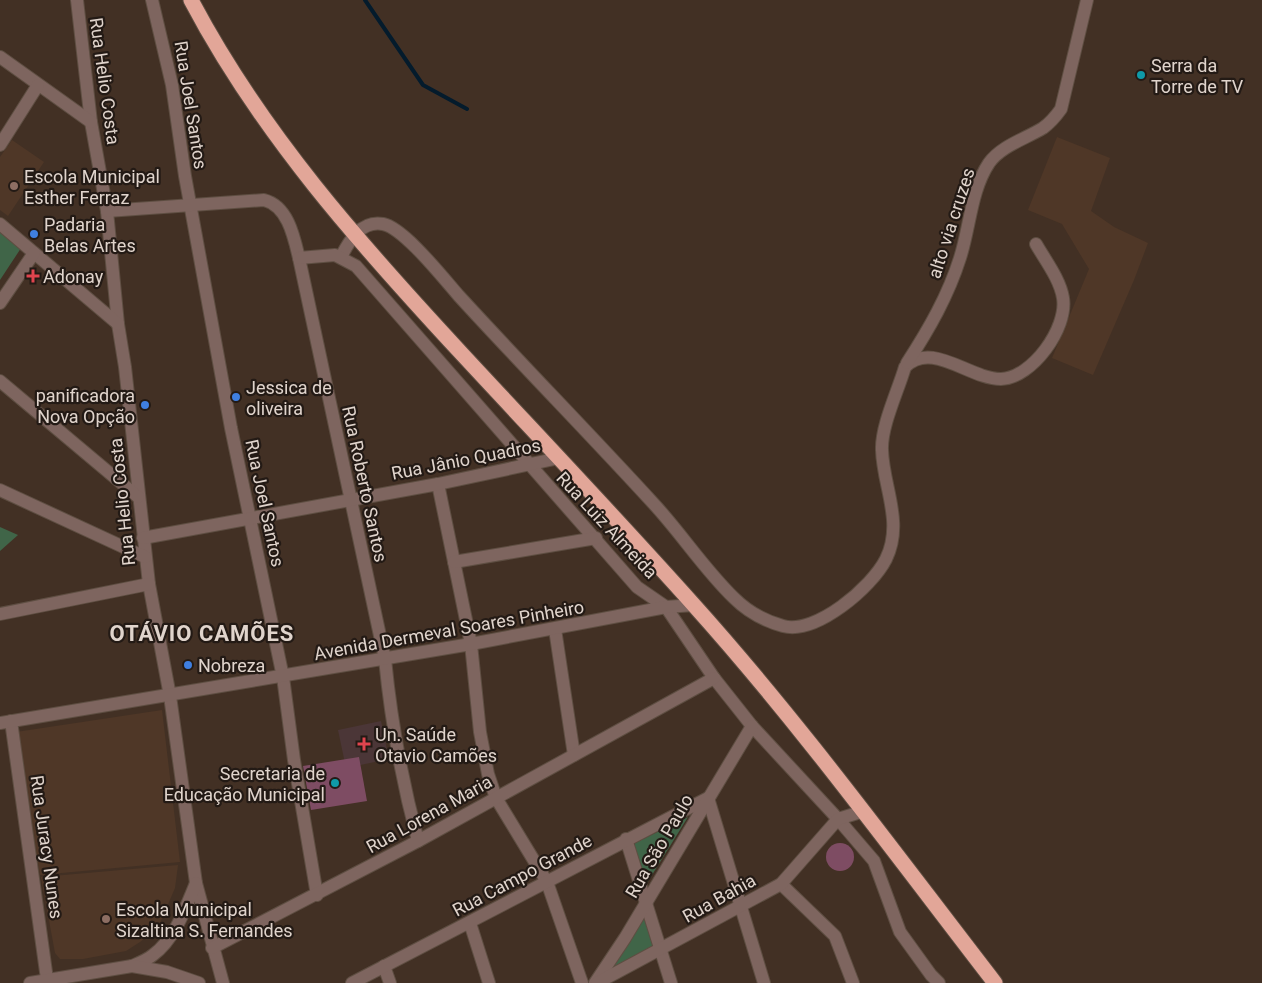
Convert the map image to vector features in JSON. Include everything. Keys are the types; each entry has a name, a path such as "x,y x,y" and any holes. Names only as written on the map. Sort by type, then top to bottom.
{"highway":[{"path":"191,0 260,116 354,234 694,605 864,811 995,983"}],"street":[{"name":"Rua Helio Costa","path":"77,0 92,122 107,211 118,324 126,367 138,497 149,584 170,696 196,883 223,983"},
{"name":"Rua Joel Santos","path":"152,0 172,85 190,204 222,379 283,677 294,760 317,895"},
{"name":"alto via cruzes","path":"354,234 366,227 377,224 389,226 405,238 654,504 734,598 758,615 784,626 802,628 836,610 872,579 886,558 892,538 893,515 882,445 905,367 931,324 952,282 977,192 989,164 998,154 1023,137 1050,123 1062,109 1087,0"},
{"path":"0,57 92,122"},
{"path":"0,145 38,85"},
{"name":"Rua Roberto Santos","path":"190,204 264,200 276,204 286,220 299,258 385,659 391,720 404,788 418,841"},
{"path":"107,211 190,204"},
{"path":"0,224 118,324"},
{"path":"299,258 328,255 341,257 354,234"},
{"path":"905,367 914,359 923,357 945,361 1001,379 1017,373 1035,360 1056,334 1064,306 1058,284 1036,244"},
{"path":"0,302 34,253"},
{"name":"Rua Luiz Almeida","path":"341,257 356,266 370,280 529,466 596,538 637,587 666,606 714,678 752,726 874,861 900,932 933,980"},
{"path":"0,381 138,497"},
{"name":"Rua Jânio Quadros","path":"143,538 250,519 350,498 438,484 529,466 559,458"},
{"path":"438,484 471,644 480,732 488,774 496,798 547,882 582,983"},
{"path":"0,490 145,557"},
{"path":"454,562 596,538"},
{"path":"0,614 149,584"},
{"name":"Avenida Dermeval Soares Pinheiro","path":"6,722 471,644 666,606 694,605"},
{"path":"555,629 574,755"},
{"name":"Rua Lorena Maria","path":"212,948 418,841 714,678"},
{"name":"Rua Juracy Nunes","path":"6,722 47,979"},
{"name":"Rua São Paulo","path":"596,983 646,904 752,726"},
{"path":"708,798 764,983"},
{"name":"Rua Campo Grande","path":"352,983 708,798"},
{"path":"838,819 864,811"},
{"name":"Rua Bahia","path":"596,983 661,950 781,884 838,819"},
{"path":"626,839 671,983"},
{"path":"30,983 132,966 154,955 183,914 196,883"},
{"path":"781,884 834,936 853,983"},
{"path":"470,923 489,983"},
{"path":"132,966 167,972 199,983"},
{"path":"384,966 390,983"}],"shaded area":[{"path":"1057,137 1110,158 1091,211 1114,227 1148,243 1093,375 1052,358 1089,269 1062,224 1028,210"},
{"name":"Escola Municipal Esther Ferraz","path":"12,140 44,162 8,216 0,210 0,157"},
{"path":"162,710 180,862 40,875 16,732"},
{"name":"Un. Saúde Otavio Camões","path":"381,721 389,759 346,768 338,730"},
{"name":"Escola Municipal Sizaltina S. Fernandes","path":"178,865 175,888 158,928 140,942 126,951 83,959 60,959 55,953 41,877"}],"green space":[{"path":"0,222 25,242 0,280"},
{"path":"0,527 18,535 0,551"},
{"path":"688,817 647,883 633,844"},
{"path":"644,917 657,949 607,974"}],"building":[{"name":"Secretaria de Educação Municipal","path":"359,757 367,801 311,810 303,766"},
{"path":"840,843 850,847 854,857 850,867 840,871 830,867 826,857 830,847"}],"waterway":[{"path":"365,0 423,85 467,109"}],"place":[{"name":"Serra da Torre de TV","path":"1141,75"},
{"name":"Escola Municipal Esther Ferraz","path":"14,186"},
{"name":"Padaria Belas Artes","path":"34,234"},
{"name":"Adonay","path":"33,276"},
{"name":"Jessica de oliveira","path":"236,397"},
{"name":"panificadora Nova Opção","path":"145,405"},
{"name":"Nobreza","path":"188,665"},
{"name":"Un. Saúde Otavio Camões","path":"364,744"},
{"name":"Secretaria de Educação Municipal","path":"335,783"},
{"name":"Escola Municipal Sizaltina S. Fernandes","path":"106,919"}],"district":[{"name":"OTÁVIO CAMÕES","path":"202,633"}]}
